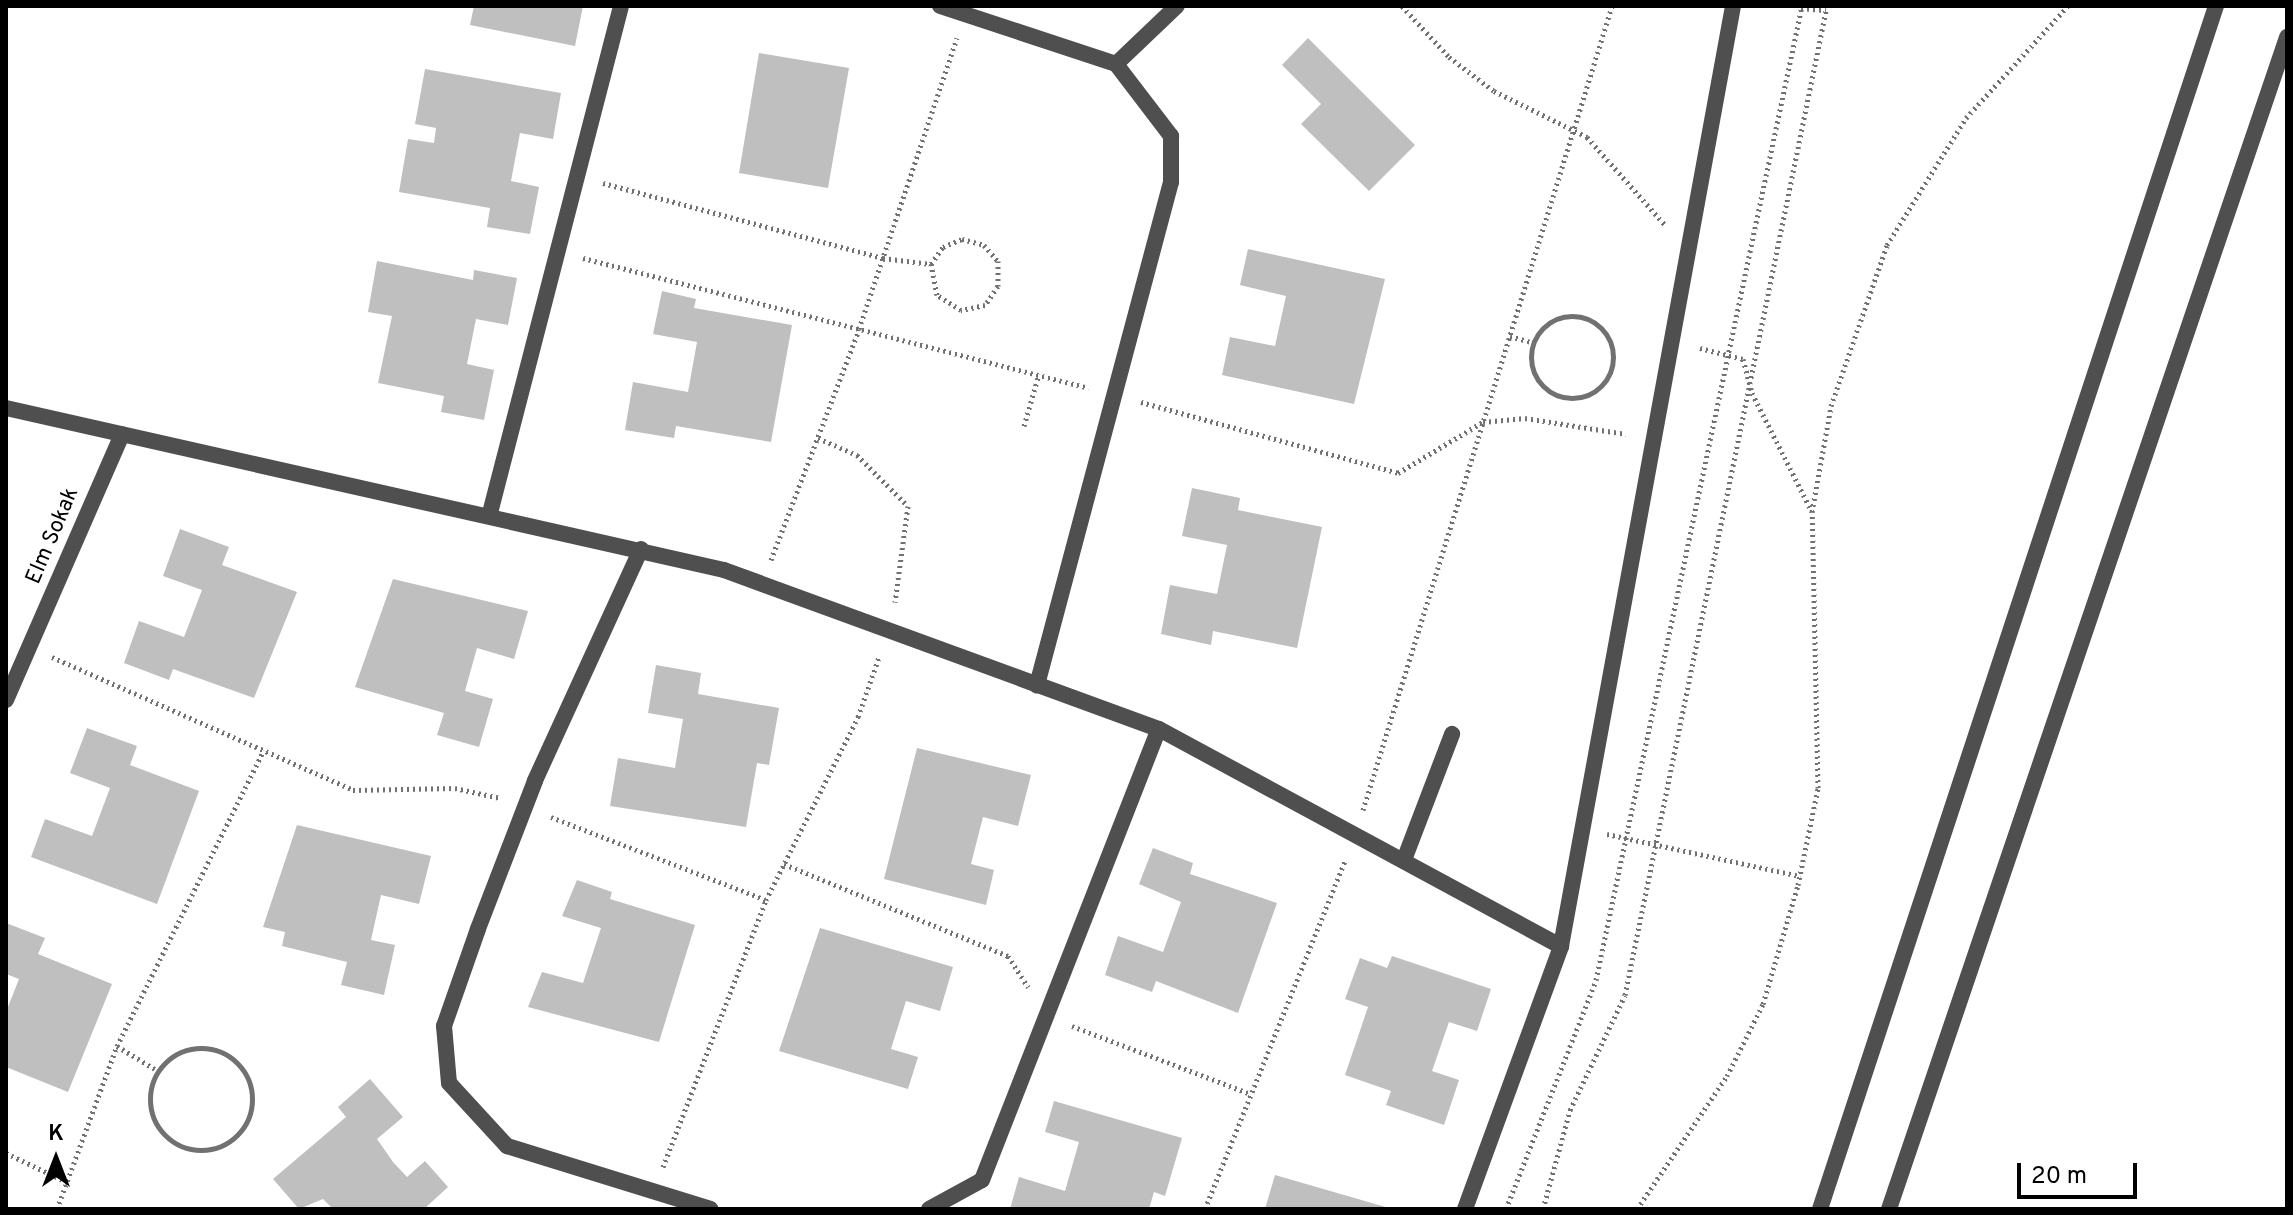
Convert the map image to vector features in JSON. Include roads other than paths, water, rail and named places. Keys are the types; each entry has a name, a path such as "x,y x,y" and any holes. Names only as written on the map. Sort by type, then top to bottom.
{"street":[{"path":"490,513 621,6"},
{"path":"940,6 1116,64 1171,136 1171,182 1037,685"},
{"path":"1116,64 1177,6"},
{"path":"1465,1209 1561,946 1733,6"},
{"path":"1820,1209 2216,6"},
{"path":"1889,1209 2287,37"},
{"path":"6,408 490,513 641,549 762,583 1159,729 1561,946"},
{"name":"Elm Sokak","path":"6,700 122,434"},
{"path":"641,549 535,781 444,1026 449,1083 507,1146 710,1209"},
{"path":"929,1209 982,1180 1159,729"},
{"path":"1404,860 1452,734"}]}
